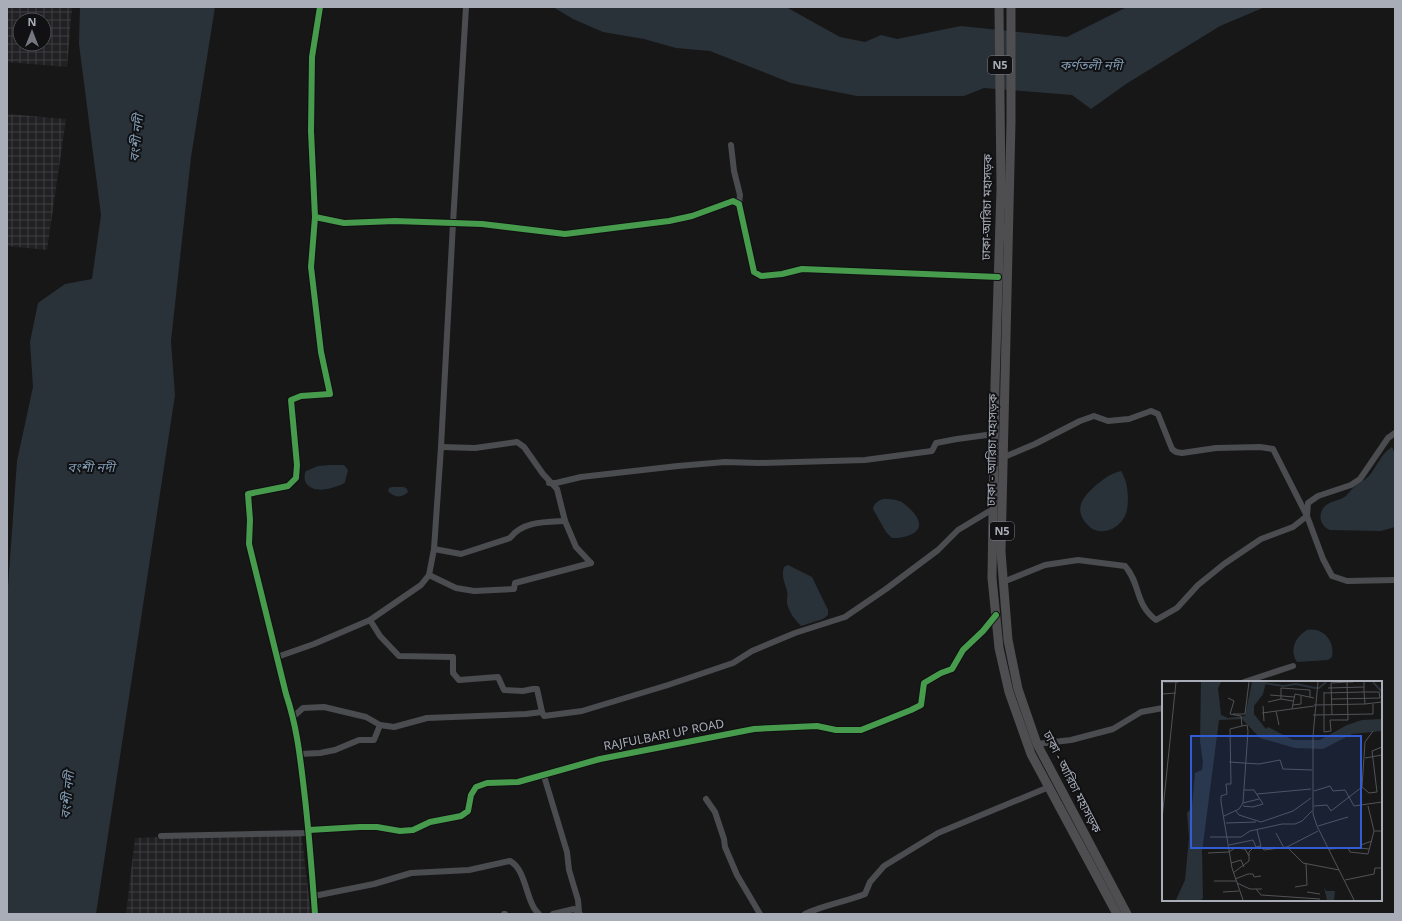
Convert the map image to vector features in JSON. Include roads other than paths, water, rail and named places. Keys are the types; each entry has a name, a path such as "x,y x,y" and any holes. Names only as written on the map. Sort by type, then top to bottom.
{"highway":[{"name":"ঢাকা-আরিচা মহাসড়ক","path":"999,7 1001,188 994,434 992,578 999,648 1009,692 1031,754 1116,914"},
{"name":"ঢাকা - আরিচা মহাসড়ক","path":"1011,7 1011,122 1001,552 1008,640 1018,689 1038,744 1127,914"}],"street":[{"path":"315,914 309,832 300,754 293,717 249,544 250,520 248,494 288,486 296,478 297,465 291,400 301,396 330,394 321,352 312,267 315,217 311,132 312,57 320,7"},
{"path":"277,657 314,644 370,620 421,585 429,575 434,549 441,447 466,7"},
{"path":"731,145 734,171 740,195 739,204 754,272 761,276 782,274 802,269 998,277"},
{"path":"315,217 344,223 394,221 482,224 565,234 669,221 692,216 733,201 739,204"},
{"path":"1004,457 1035,444 1080,421 1094,416 1108,421 1129,419 1151,411 1158,414 1172,448 1176,452 1182,453 1216,448 1260,447 1273,449 1307,516 1323,559 1332,576 1347,581 1395,580"},
{"path":"1003,582 1045,565 1078,560 1125,566 1132,574 1142,604 1149,614 1156,620 1177,608 1198,584 1224,564 1261,539 1293,527 1307,516 1308,503 1318,496 1351,485 1360,479 1388,438 1395,433"},
{"path":"549,483 603,474 725,462 759,463 865,460 932,451 936,443 994,434"},
{"path":"429,575 456,588 474,590 503,590 514,589 516,583 591,563 576,547 565,521 556,489 549,483 524,447 517,442 475,448 441,447"},
{"path":"370,620 380,636 399,656 453,657 454,673 459,680 498,677 504,690 523,691 537,689 544,716 582,711 668,685 733,663 752,651 795,633 845,616 886,589 938,550 958,530 993,509"},
{"path":"434,549 461,554 510,538 515,531 525,526 565,521"},
{"name":"RAJFULBARI UP ROAD","path":"309,832 360,827 377,827 400,831 413,830 430,822 461,816 468,811 471,795 476,787 487,783 518,782 544,776 600,759 754,729 817,726 836,730 861,730 921,705 924,683 940,673 952,669 963,650 983,631 996,615"},
{"path":"1247,681 1293,666"},
{"path":"293,717 303,708 324,707 366,717 380,725 394,726 427,718 542,712"},
{"path":"1038,744 1071,740 1113,729 1142,712 1162,708"},
{"path":"300,754 320,753 335,750 359,740 374,740 380,725"},
{"path":"544,776 567,852 569,870 578,900 580,913"},
{"path":"805,914 817,909 852,900 865,894 870,882 884,866 938,833 1049,787"},
{"path":"706,799 715,812 724,839 725,847 737,875 760,914"},
{"path":"161,836 309,832"},
{"path":"314,896 374,884 411,873 469,870 510,861 514,863 521,874 533,906 539,914"},
{"path":"553,914 574,909 580,913"}],"water":[{"name":"বংশী নদী","path":"80,7 215,7 191,157 171,341 175,395 96,914 7,914 7,588 17,461 33,387 30,342 38,303 65,284 92,279 101,215 79,44"},
{"name":"কর্ণতলী নদী","path":"553,7 786,7 840,37 865,42 881,35 897,39 961,26 1067,37 1127,7 1265,7 1220,26 1126,84 1091,109 1072,95 984,88 964,96 857,96 791,83 710,51 676,48 644,39 603,32 573,19"},
{"path":"1392,447 1395,454 1395,527 1381,531 1330,530 1325,527 1322,523 1321,513 1325,506 1346,496 1354,487 1367,478 1382,457"},
{"path":"344,465 348,470 345,482 343,484 329,489 319,490 310,487 306,483 304,477 306,471 318,466"},
{"path":"1121,471 1125,480 1128,495 1127,510 1123,520 1110,530 1100,531 1090,527 1080,513 1083,500 1089,492 1103,480"},
{"path":"404,487 408,492 403,495 395,496 388,491 389,488"},
{"path":"883,499 897,500 908,507 919,522 919,527 916,531 906,536 892,538 886,532 873,509 876,502"},
{"path":"788,565 812,577 828,610 828,615 823,619 801,626 792,615 787,604 787,592 783,576 784,567"},
{"path":"1307,630 1318,631 1327,636 1332,646 1332,657 1328,660 1297,662 1293,649 1294,644 1299,636"}]}
